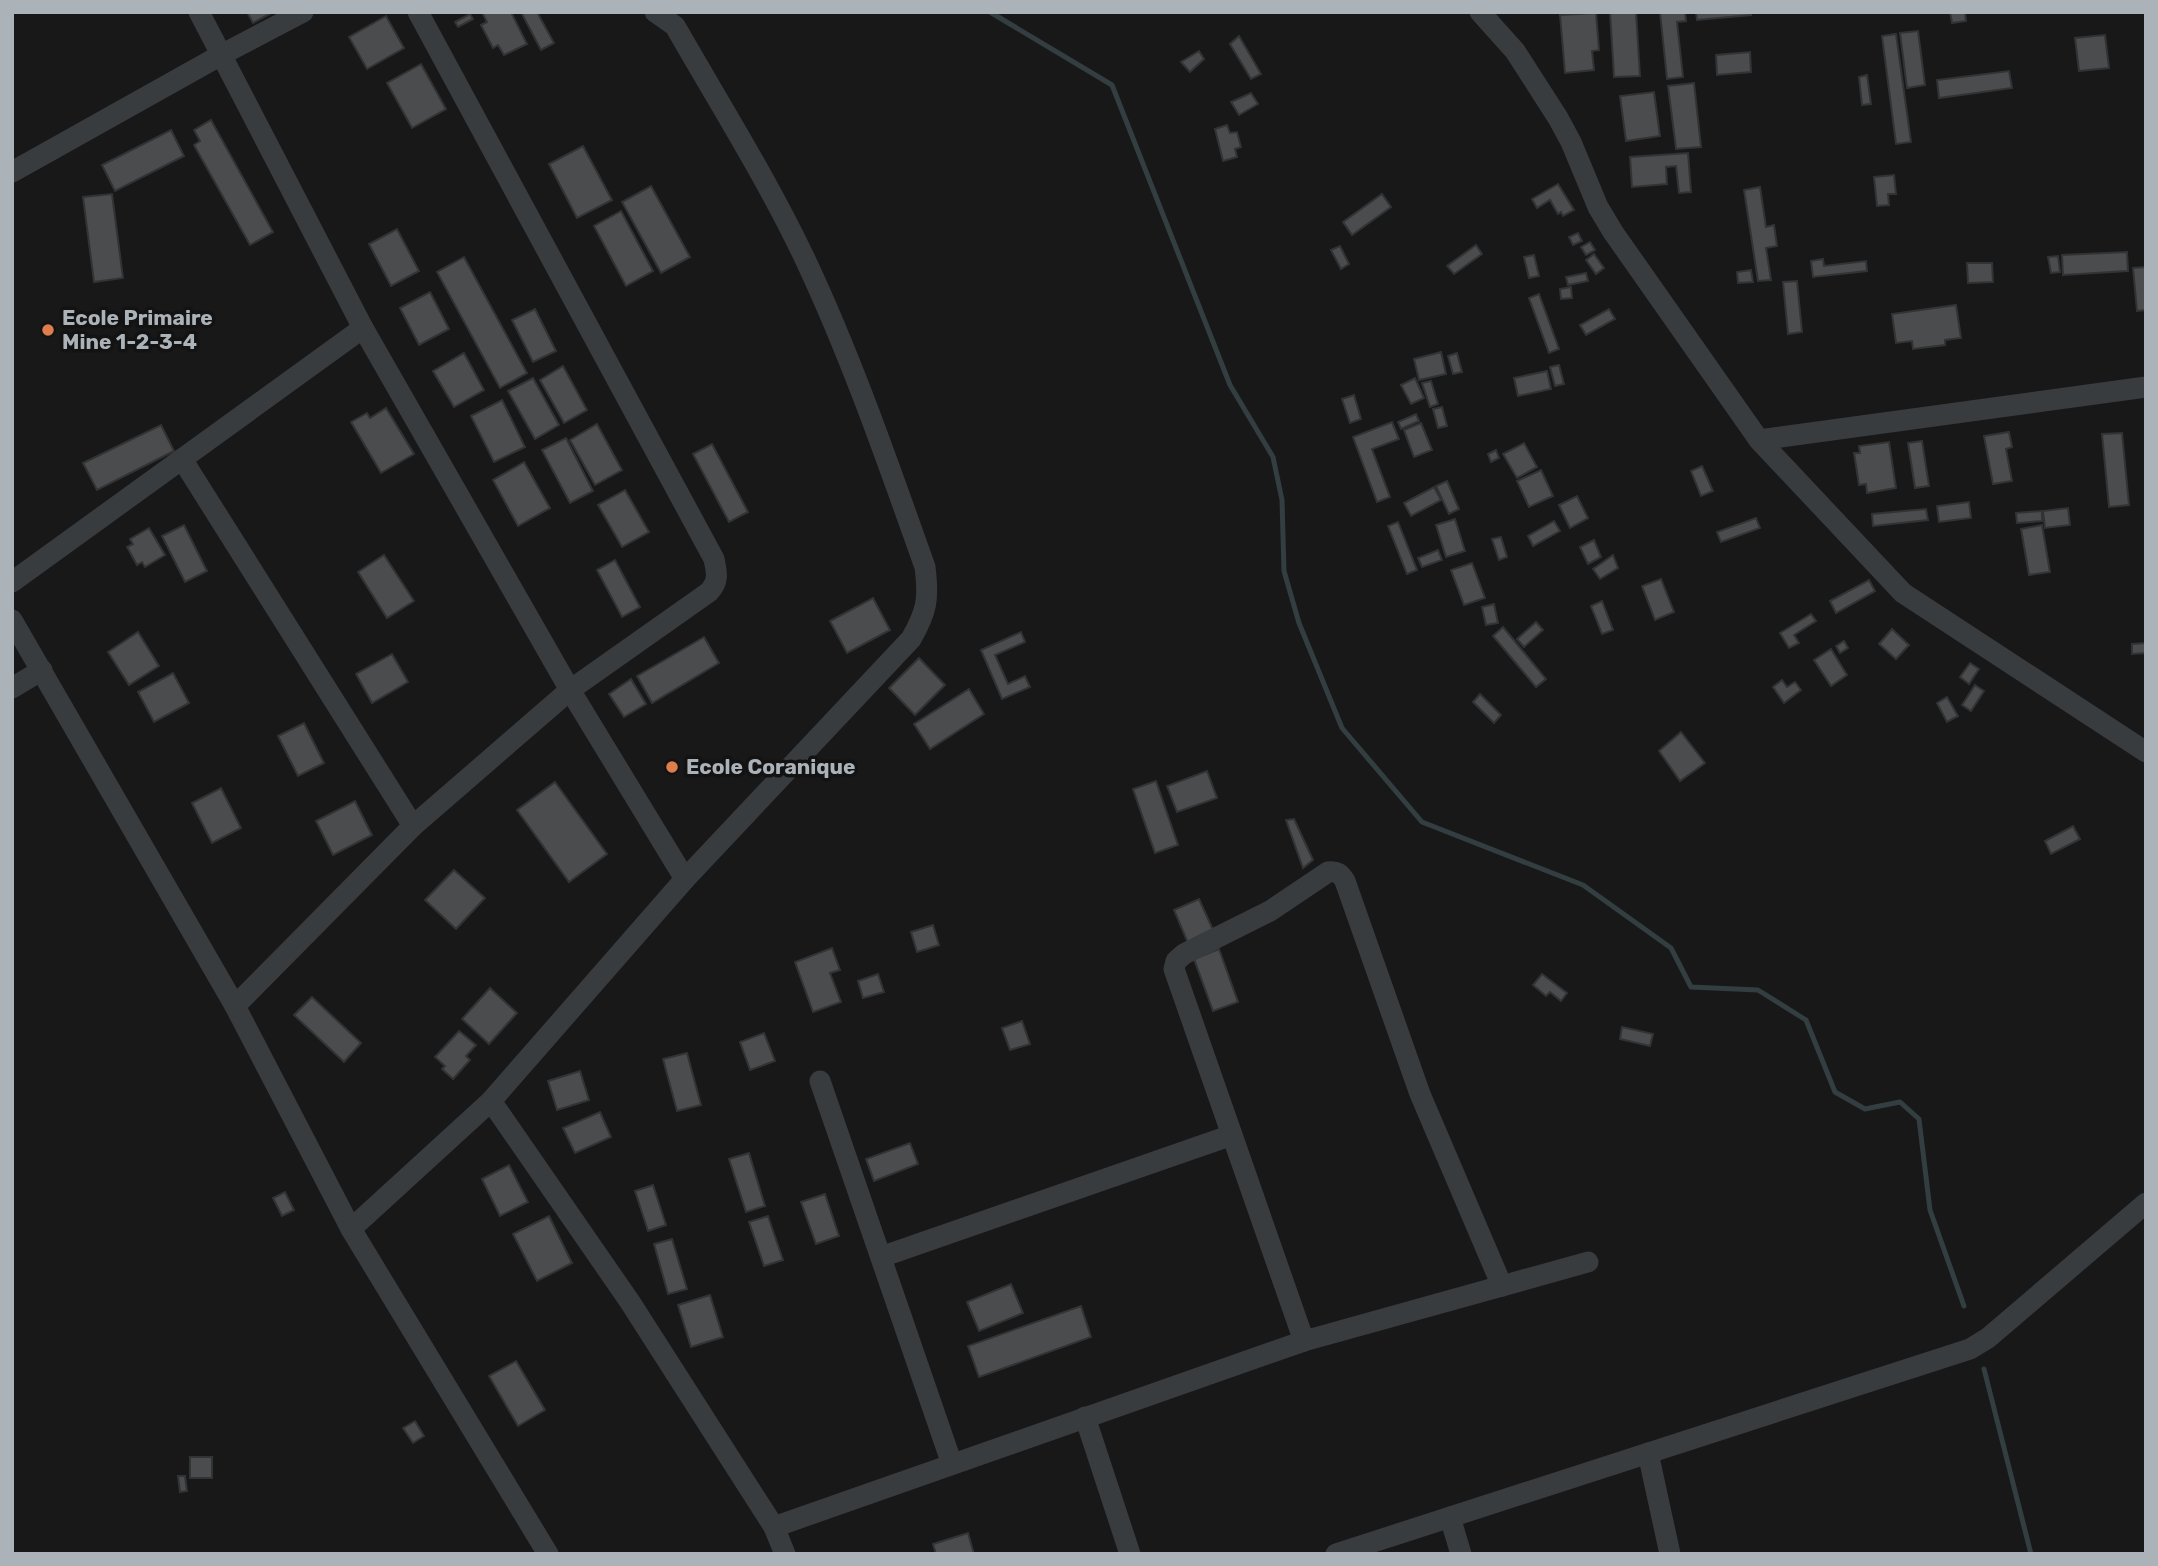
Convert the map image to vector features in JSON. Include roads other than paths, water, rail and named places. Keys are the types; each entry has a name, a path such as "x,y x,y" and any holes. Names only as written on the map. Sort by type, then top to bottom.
{"street":[{"path":"199,12 363,328 570,690 685,879"},
{"path":"12,172 303,12"},
{"path":"235,1006 413,826 570,690 716,585 718,573 714,559 418,12"},
{"path":"351,1229 491,1101 685,879 911,639 923,618 928,592 925,567 857,379 804,258 676,26 655,12"},
{"path":"1485,14 1515,51 1558,118 1598,207 1613,232 1759,440 1903,593 2146,752"},
{"path":"12,582 363,328"},
{"path":"1759,440 2146,387"},
{"path":"182,459 413,826"},
{"path":"12,620 235,1006 351,1229 548,1554"},
{"path":"12,688 42,670"},
{"path":"1304,1341 1174,969 1176,961 1184,954 1270,911 1328,872 1341,874 1345,881 1420,1094 1503,1286"},
{"path":"820,1081 952,1464"},
{"path":"491,1101 631,1302 774,1527 785,1554"},
{"path":"881,1257 1232,1135"},
{"path":"1336,1554 1970,1349 1989,1338 2146,1203"},
{"path":"774,1527 1304,1341 1588,1262"},
{"path":"1085,1417 1130,1554"},
{"path":"1648,1453 1670,1554"},
{"path":"1450,1517 1461,1554"}],"waterway":[{"path":"990,12 1112,85 1230,385 1273,457 1282,500 1284,571 1299,623 1342,728 1422,822 1583,885 1671,948 1691,987 1758,990 1806,1020 1835,1092 1865,1109 1900,1102 1919,1119 1930,1210 1964,1306"},
{"path":"1984,1369 2031,1554"}],"place":[{"name":"Ecole Primaire Mine 1-2-3-4","path":"48,330"},
{"name":"Ecole Coranique","path":"672,767"}]}
